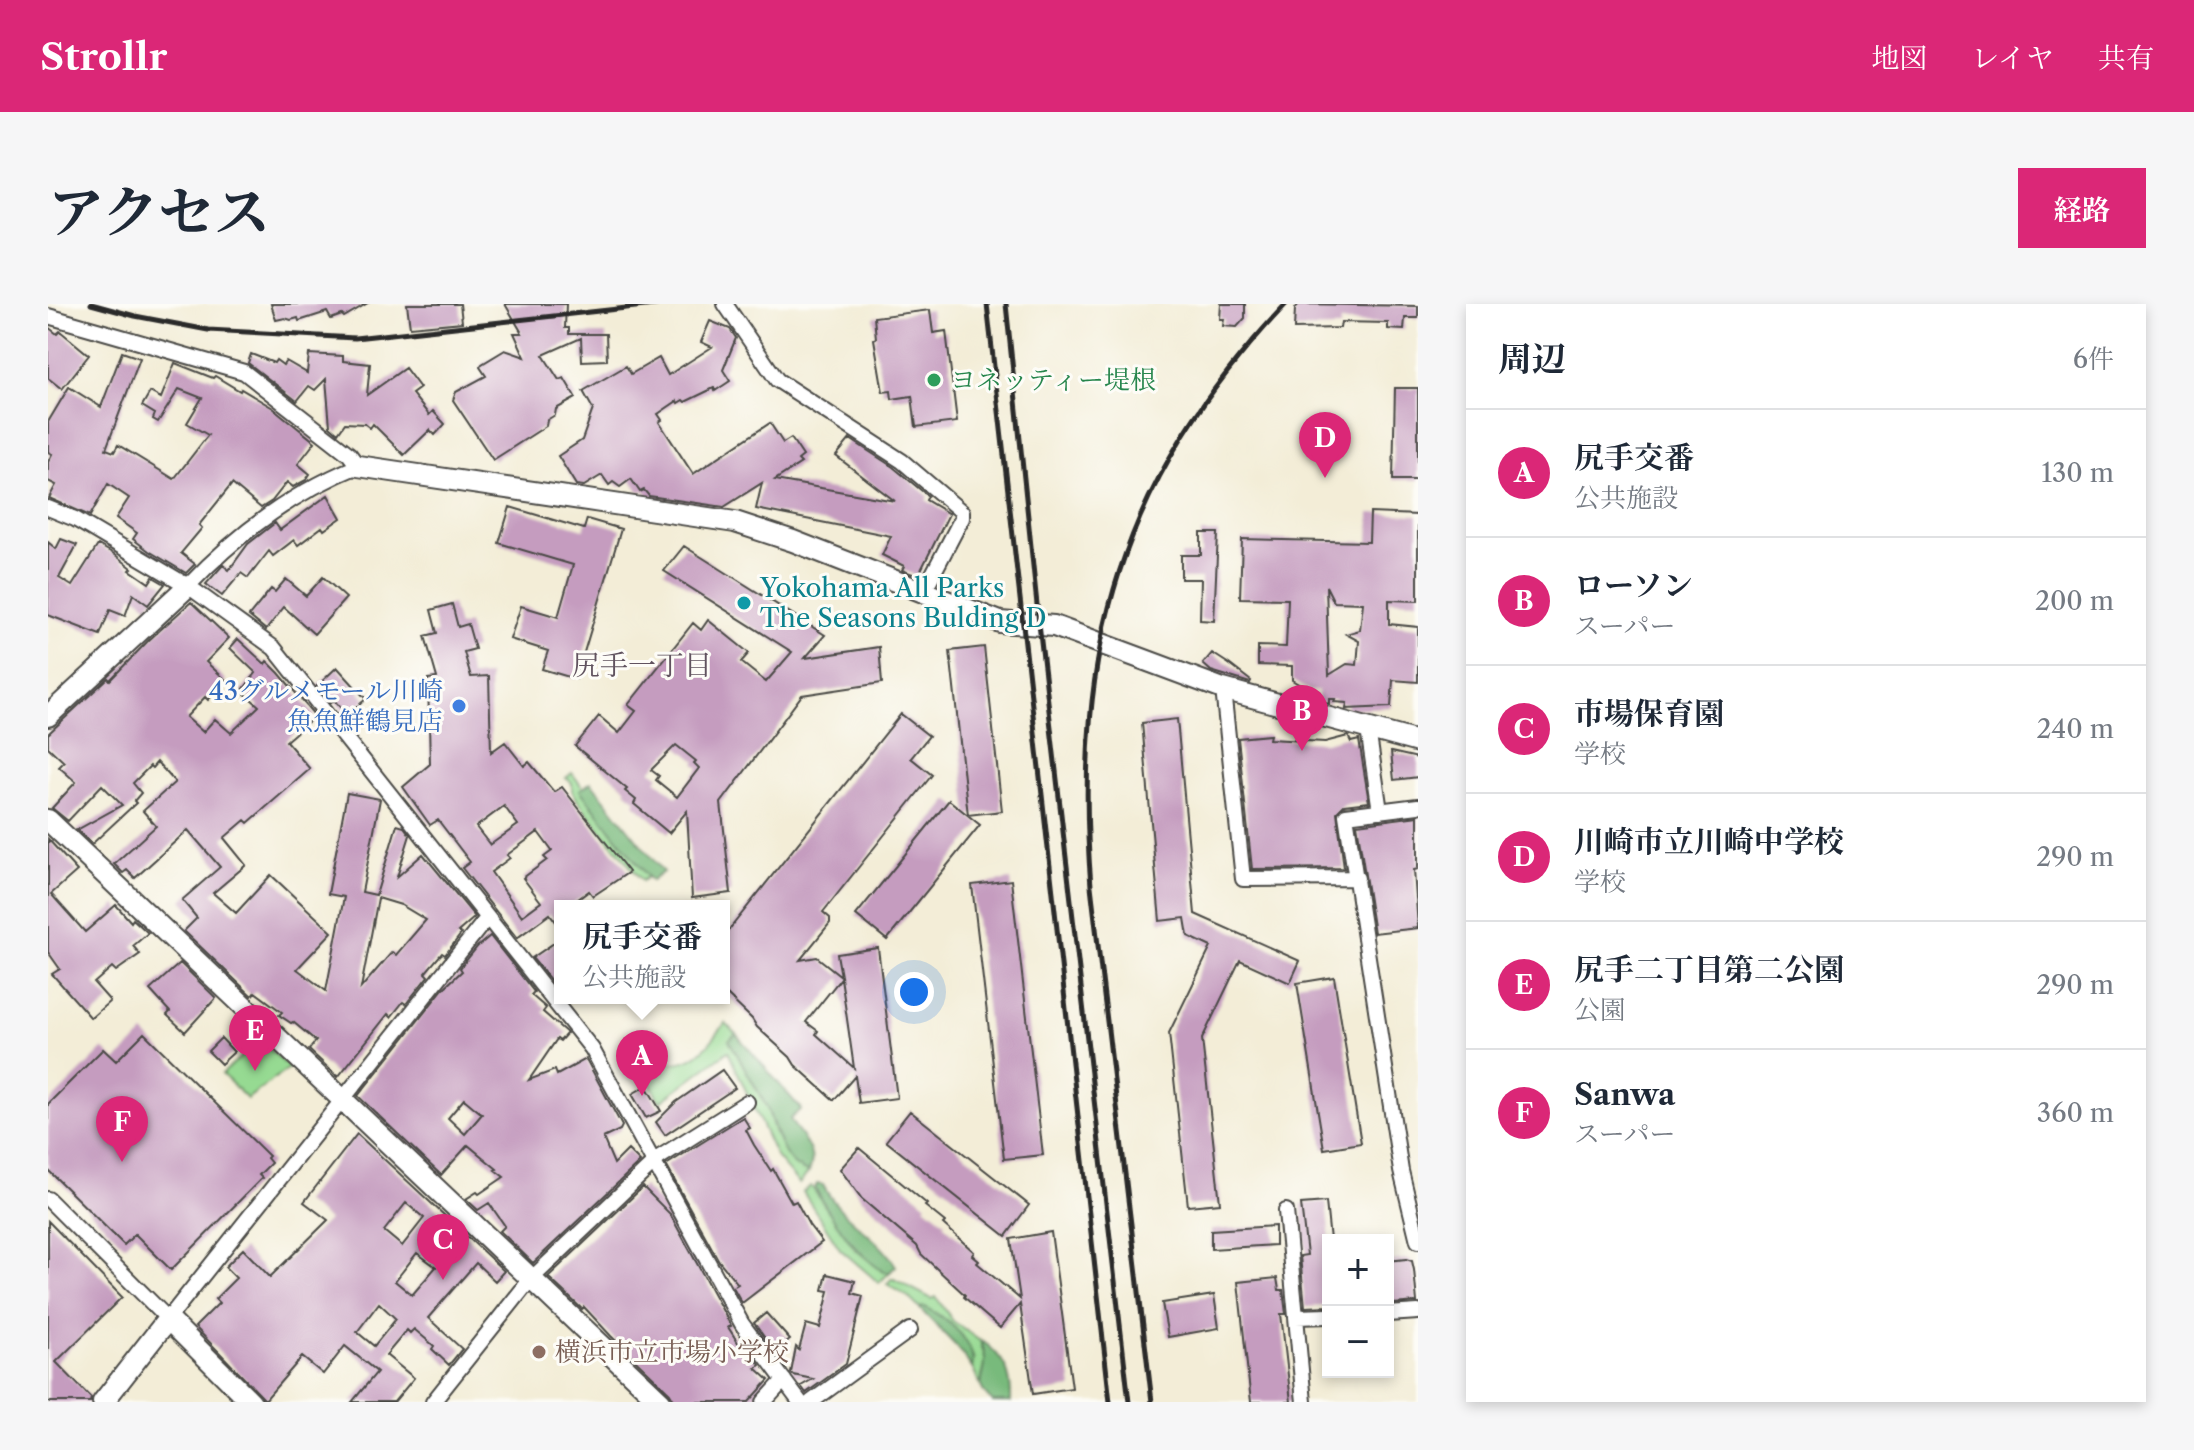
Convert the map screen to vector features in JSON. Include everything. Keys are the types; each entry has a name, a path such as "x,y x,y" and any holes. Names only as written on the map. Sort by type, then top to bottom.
{"street":[{"path":"725,304 777,380 902,461 962,512 962,518 924,591"},
{"path":"48,316 244,372 349,454 358,466"},
{"path":"48,716 237,537 327,478 358,466 735,522 1000,622 1054,626 1223,689 1418,742"},
{"path":"48,508 75,519 188,586 274,648 554,1002"},
{"path":"1223,689 1243,879 1357,878"},
{"path":"1368,729 1380,811"},
{"path":"1418,806 1346,815 1401,1171 1418,1241"},
{"path":"48,820 661,1402"},
{"path":"103,1402 487,918"},
{"path":"556,1004 592,1049 742,1324 800,1402"},
{"path":"433,1402 530,1280 660,1157 747,1102"},
{"path":"48,1199 251,1402"},
{"path":"1286,1211 1304,1402"},
{"path":"1394,1314 1418,1312"},
{"path":"1296,1317 1322,1316"},
{"path":"811,1402 910,1330"},
{"path":"764,1402 784,1380"}],"green space":[{"path":"572,773 583,788 581,790 648,876 642,881 578,801 572,783 566,778"},
{"path":"591,782 663,872 651,881 580,790"},
{"path":"725,1023 736,1034 729,1040 767,1108 775,1134 803,1170 809,1172 799,1184 776,1157 728,1051 660,1102 644,1072 695,1056"},
{"path":"736,1034 801,1109 790,1119 809,1150 809,1172 792,1162 781,1145 766,1106 729,1040"},
{"path":"260,1040 289,1068 247,1099 222,1074"},
{"path":"817,1184 823,1185 839,1208 888,1255 896,1266 890,1272 883,1272 872,1263 844,1234 815,1188"},
{"path":"811,1186 855,1249 883,1272 890,1272 879,1283 840,1249 803,1192"},
{"path":"892,1278 932,1299 936,1297 953,1321 980,1341 986,1362 980,1384 972,1368 974,1358 954,1329 887,1284"},
{"path":"925,1307 959,1332 970,1349 972,1368 957,1347 919,1308"},
{"path":"981,1340 996,1352 1005,1366 1011,1402 993,1402 983,1391 985,1359"}],"building":[{"path":"271,304 366,304 344,317 331,319 327,312 299,321 298,318 276,320"},
{"path":"407,304 460,304 462,322 410,327"},
{"path":"505,304 566,304 565,328 569,328 569,334 606,334 607,360 582,361 581,338 543,355 559,380 564,378 576,398 556,409 546,426 493,460 453,400 456,392 486,376 480,367 482,364 505,350 525,357 514,333 522,333"},
{"path":"1221,304 1245,304 1245,318 1237,327 1223,326"},
{"path":"1299,304 1418,306 1418,318 1405,318 1404,330 1388,329 1388,323 1341,322 1340,328 1294,329 1295,309"},
{"name":"ヨネッティー堤根","path":"930,310 933,333 946,331 957,422 916,427 912,396 892,399 891,391 883,392 874,339 874,317"},
{"path":"710,321 730,329 736,338 723,370 730,381 715,391 714,388 685,402 677,401 658,414 662,420 659,422 693,474 770,423 783,443 791,438 803,456 798,460 801,463 775,480 895,501 836,456 850,439 893,467 928,496 926,500 949,514 918,576 902,570 904,566 882,555 891,536 756,509 762,483 724,507 649,496 644,490 640,492 631,479 620,487 613,482 609,485 602,475 584,486 576,485 558,456 582,440 593,409 583,391 626,366 631,374 659,358 668,375 712,347 701,342"},
{"path":"48,327 57,334 60,331 89,355 62,389 48,378"},
{"path":"122,352 140,358 106,449 114,452 118,445 174,479 208,435 187,423 202,398 179,389 158,422 153,419 155,414 142,406 150,392 161,398 175,363 213,378 215,376 241,389 273,408 315,442 298,464 310,474 306,480 293,487 287,482 272,501 261,508 232,484 181,553 195,564 186,573 133,539 137,533 116,518 129,498 108,484 90,516 49,498 56,485 48,481 48,462 52,454 48,452 48,422 69,387 101,407"},
{"path":"251,354 274,363 276,360 283,365 286,361 307,373 309,354 343,356 343,361 370,364 367,395 405,368 420,388 412,394 429,415 433,411 445,424 435,435 430,430 404,455 373,424 370,428 365,424 345,423 338,433 330,426 326,379 315,390 309,386 297,401 248,363"},
{"path":"1395,388 1418,388 1418,480 1393,480"},
{"path":"328,495 341,518 324,530 322,527 298,545 294,540 273,556 269,551 248,578 241,573 222,596 206,584 223,565 229,570 248,544 275,523 280,530"},
{"path":"510,507 584,529 587,519 621,529 576,679 542,669 548,651 510,639 521,606 558,617 573,565 499,543"},
{"path":"1370,513 1418,515 1418,601 1389,600 1389,624 1418,627 1418,682 1393,680 1391,707 1346,709 1347,703 1334,702 1335,699 1329,699 1329,704 1318,701 1318,691 1310,691 1292,680 1292,666 1258,665 1258,646 1286,647 1288,599 1240,598 1242,539 1369,542","holes":["1326,586 1334,602 1363,603 1360,630 1346,634 1359,641 1357,665 1347,664 1329,675"]},
{"path":"1201,533 1218,533 1214,621 1200,620 1201,579 1181,579 1181,555 1201,555"},
{"path":"61,539 77,545 59,578 72,586 98,545 149,583 153,577 165,584 148,605 133,594 125,616 110,610 100,635 48,615 48,542 56,549"},
{"path":"684,546 825,635 805,658 879,647 882,683 802,695 721,803 731,893 692,898 687,811 669,833 634,804 636,800 625,791 627,789 575,746 599,716 619,733 636,711 628,705 693,623 701,630 708,620 749,653 741,662 766,682 792,652 664,571","holes":["676,745 696,761 694,763 699,768 677,797 656,780 659,776 651,770"]},
{"path":"323,577 346,598 314,634 284,607 266,630 249,616 271,589 275,592 286,579 306,596"},
{"path":"191,602 229,638 206,662 226,680 208,700 205,697 186,717 203,732 215,719 231,733 259,706 242,691 256,673 230,648 238,639 279,673 315,716 286,741 310,769 248,823 245,820 224,838 246,865 213,893 236,913 271,875 332,932 297,969 326,991 344,897 328,894 347,793 380,799 362,892 376,895 397,825 404,827 410,835 397,877 423,854 475,917 458,932 461,934 445,955 442,953 425,973 428,976 406,1004 403,1002 391,1017 388,1014 338,1077 309,1050 316,1041 279,1015 282,1012 255,992 252,996 184,931 197,918 182,900 220,867 188,830 135,878 127,870 123,873 114,864 156,826 143,811 175,782 157,762 133,783 141,793 134,801 136,803 92,844 77,830 122,805 102,785 68,821 52,808 76,782 59,767 64,762 48,747 48,734 108,678 110,680","holes":["378,898 401,905 426,920 396,955 392,952 361,988"]},
{"path":"452,604 458,627 468,624 475,649 464,652 471,677 489,676 491,752 505,742 524,766 529,762 554,792 562,787 629,872 593,896 589,891 577,900 554,900 554,919 550,914 517,938 462,868 470,862 438,820 430,825 403,787 430,764 428,679 437,678 425,636 437,633 431,610","holes":["504,806 518,825 490,845 476,827","538,832 552,851 544,857 547,860 523,878 541,902 522,916 491,872 510,858 507,855"]},
{"path":"984,647 1002,811 968,815 950,651"},
{"path":"1212,653 1250,683 1211,671 1203,664"},
{"path":"337,667 366,699 347,715 334,700 330,703 317,686"},
{"path":"901,714 929,736 911,758 932,775 823,912 830,918 830,923 800,960 817,957 841,976 837,954 878,948 897,1098 859,1103 855,1076 834,1100 795,1065 730,998 730,928","holes":["841,978 854,1068 806,1022"]},
{"path":"1177,719 1195,914 1300,961 1290,983 1240,960 1202,1039 1220,1203 1188,1206 1169,1033 1211,947 1188,936 1185,918 1160,921 1142,723"},
{"path":"1270,735 1269,739 1325,742 1348,736 1351,742 1359,740 1369,802 1344,805 1337,812 1344,868 1252,869 1238,738"},
{"path":"1391,752 1418,758 1418,777 1394,780"},
{"path":"949,800 980,825 887,940 856,915"},
{"path":"1418,816 1418,869 1414,870 1418,928 1374,933 1357,824"},
{"path":"48,839 77,871 51,894 85,932 116,905 131,922 133,919 148,933 133,946 140,954 116,971 112,967 94,983 110,1001 91,1018 52,974 60,969 48,952"},
{"path":"1011,880 1043,1155 1004,1159 972,885"},
{"path":"490,936 534,992 531,995 546,1008 543,1012 567,1033 560,1041 557,1039 529,1080 555,1070 557,1075 586,1059 622,1126 603,1138 614,1164 628,1150 640,1162 533,1263 500,1231 505,1226 489,1203 478,1210 466,1199 504,1177 497,1169 468,1145 441,1175 358,1096 443,989 462,971 460,968","holes":["464,1099 482,1114 465,1134 448,1118"]},
{"path":"554,943 554,979 551,981 532,958"},
{"path":"180,963 216,998 185,1032 167,1015 170,1012 150,990"},
{"path":"1334,977 1361,1143 1324,1149 1297,983"},
{"path":"144,1033 269,1156 267,1158 271,1163 259,1175 262,1178 171,1270 135,1234 124,1245 48,1170 48,1104 103,1049 116,1061"},
{"path":"221,1038 234,1052 221,1064 208,1051"},
{"path":"722,1070 735,1088 665,1135 656,1122 676,1102"},
{"path":"646,1086 661,1111 646,1118 632,1094"},
{"path":"910,1111 1029,1205 1006,1236 886,1141"},
{"path":"743,1117 750,1128 746,1130 754,1145 822,1242 742,1303 733,1287 738,1284 719,1261 666,1165"},
{"path":"357,1134 504,1271 495,1281 476,1263 428,1318 462,1349 449,1365 432,1349 434,1346 414,1329 410,1333 407,1330 386,1355 414,1378 394,1402 352,1402 377,1372 345,1346 323,1374 302,1357 265,1400 195,1327 219,1303 215,1299 236,1278 225,1267 243,1249 270,1277 328,1220 304,1202","holes":["406,1203 424,1218 402,1246 384,1231","417,1253 436,1267 412,1295 395,1281","379,1303 396,1319 374,1346 357,1332"]},
{"path":"859,1148 927,1204 925,1206 974,1252 972,1255 979,1261 977,1263 1020,1299 1011,1239 1051,1232 1072,1388 1033,1394 1020,1304 1000,1328 964,1297 921,1254 917,1246 862,1199 840,1169"},
{"path":"643,1187 670,1214 731,1326 728,1327 746,1355 750,1351 760,1365 756,1368 769,1380 749,1402 675,1402 670,1393 584,1307 582,1309 548,1277"},
{"path":"1326,1202 1329,1234 1322,1234 1322,1306 1305,1307 1300,1256 1307,1255 1301,1204"},
{"path":"48,1221 122,1297 56,1362 91,1398 90,1402 48,1402"},
{"path":"1275,1226 1275,1245 1211,1249 1211,1230"},
{"path":"1394,1260 1412,1261 1417,1302 1394,1304"},
{"path":"827,1274 855,1281 852,1293 863,1296 846,1364 806,1393 801,1386 813,1379 791,1373 796,1347 799,1350 806,1324 820,1328 829,1291 823,1290"},
{"path":"1277,1278 1279,1290 1283,1290 1286,1314 1281,1314 1291,1402 1251,1402 1238,1282"},
{"path":"1214,1295 1219,1328 1168,1337 1162,1303"},
{"path":"766,1313 790,1340 775,1352 754,1323"}],"railway":[{"path":"91,304 208,330 355,338 663,304"},
{"path":"987,304 1110,1402"},
{"path":"1006,304 1039,624 1129,1402"},
{"path":"1152,1402 1091,886 1087,800 1090,720 1101,644 1120,571 1147,502 1183,435 1229,369 1286,304"}],"place":[{"name":"ヨネッティー堤根","path":"934,380"},
{"name":"川崎市立川崎中学校","path":"1325,478"},
{"name":"Yokohama All Parks The Seasons Bulding D","path":"744,603"},
{"name":"43グルメモール川崎 魚魚鮮鶴見店","path":"459,706"},
{"name":"ローソン","path":"1302,751"},
{"name":"尻手二丁目第二公園","path":"255,1071"},
{"name":"尻手交番","path":"642,1096"},
{"name":"Sanwa","path":"122,1162"},
{"name":"市場保育園","path":"443,1280"},
{"name":"横浜市立市場小学校","path":"539,1352"}],"district":[{"name":"尻手一丁目","path":"642,665"}]}
